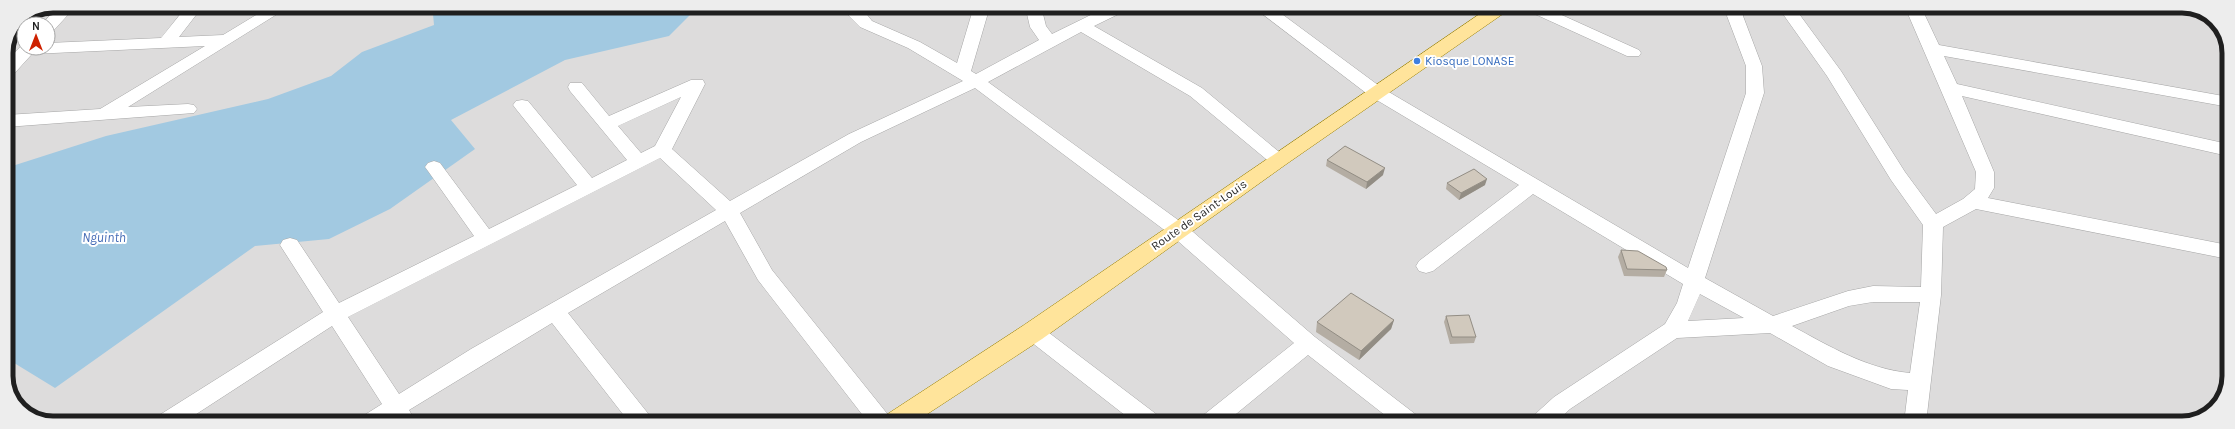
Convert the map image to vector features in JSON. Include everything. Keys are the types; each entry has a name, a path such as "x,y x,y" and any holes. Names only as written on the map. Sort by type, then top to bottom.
{"main road":[{"name":"Route de Saint-Louis","path":"904,416 1033,332 1278,160 1492,13"}],"street":[{"path":"166,43 190,13"},
{"path":"103,115 270,13"},
{"path":"855,13 866,24 914,45 969,77 1178,230 1308,343 1402,416"},
{"path":"969,77 976,22 979,13"},
{"path":"1036,13 1036,23 1049,41"},
{"path":"290,245 401,414 555,312 855,138 969,77 1109,13"},
{"path":"1269,13 1376,92 1769,325 1836,360 1891,380 1921,383"},
{"path":"1545,13 1633,53"},
{"path":"1548,416 1562,403 1673,330 1687,303 1755,93 1754,66 1735,16 1736,13"},
{"path":"1790,13 1835,75 1898,176 1933,224 1931,295 1916,416"},
{"path":"1916,13 1950,88 1985,172 1984,190 1973,202 1933,224"},
{"path":"1083,26 1196,92 1278,160"},
{"path":"56,47 226,40"},
{"path":"1931,49 2222,101"},
{"path":"13,64 21,56"},
{"path":"175,416 335,314 662,150 697,84 606,124"},
{"path":"576,87 638,162"},
{"path":"1950,88 2222,149"},
{"path":"522,105 589,187"},
{"path":"13,121 188,109"},
{"path":"662,150 729,211 765,275 877,416"},
{"path":"434,167 486,239"},
{"path":"1426,266 1532,185"},
{"path":"1973,202 2222,251"},
{"path":"1673,330 1769,325 1848,299 1872,294 1931,295"},
{"path":"555,312 637,416"},
{"path":"1033,332 1143,416"},
{"path":"1218,416 1308,343"}],"shaded area":[{"path":"53,13 2190,14 2202,18 2212,27 2219,38 2222,51 2221,384 2215,398 2206,408 2195,414 2187,416 45,415 33,411 23,402 16,391 13,378 14,45 16,38 16,56 56,56 56,16 38,16"}],"water":[{"name":"Nguinth","path":"692,13 669,36 565,60 451,120 475,149 390,209 329,239 255,246 55,388 13,362 13,166 106,136 268,99 331,76 362,52 434,25 433,14"}],"building":[{"path":"1345,146 1385,168 1367,182 1327,160"},
{"path":"1474,169 1487,179 1461,193 1447,183"},
{"path":"1621,250 1638,251 1666,267 1667,270 1627,269"},
{"path":"1351,293 1394,320 1361,351 1317,322"},
{"path":"1469,315 1476,337 1452,337 1446,316"}],"place":[{"name":"Kiosque LONASE","path":"1417,61"}]}
